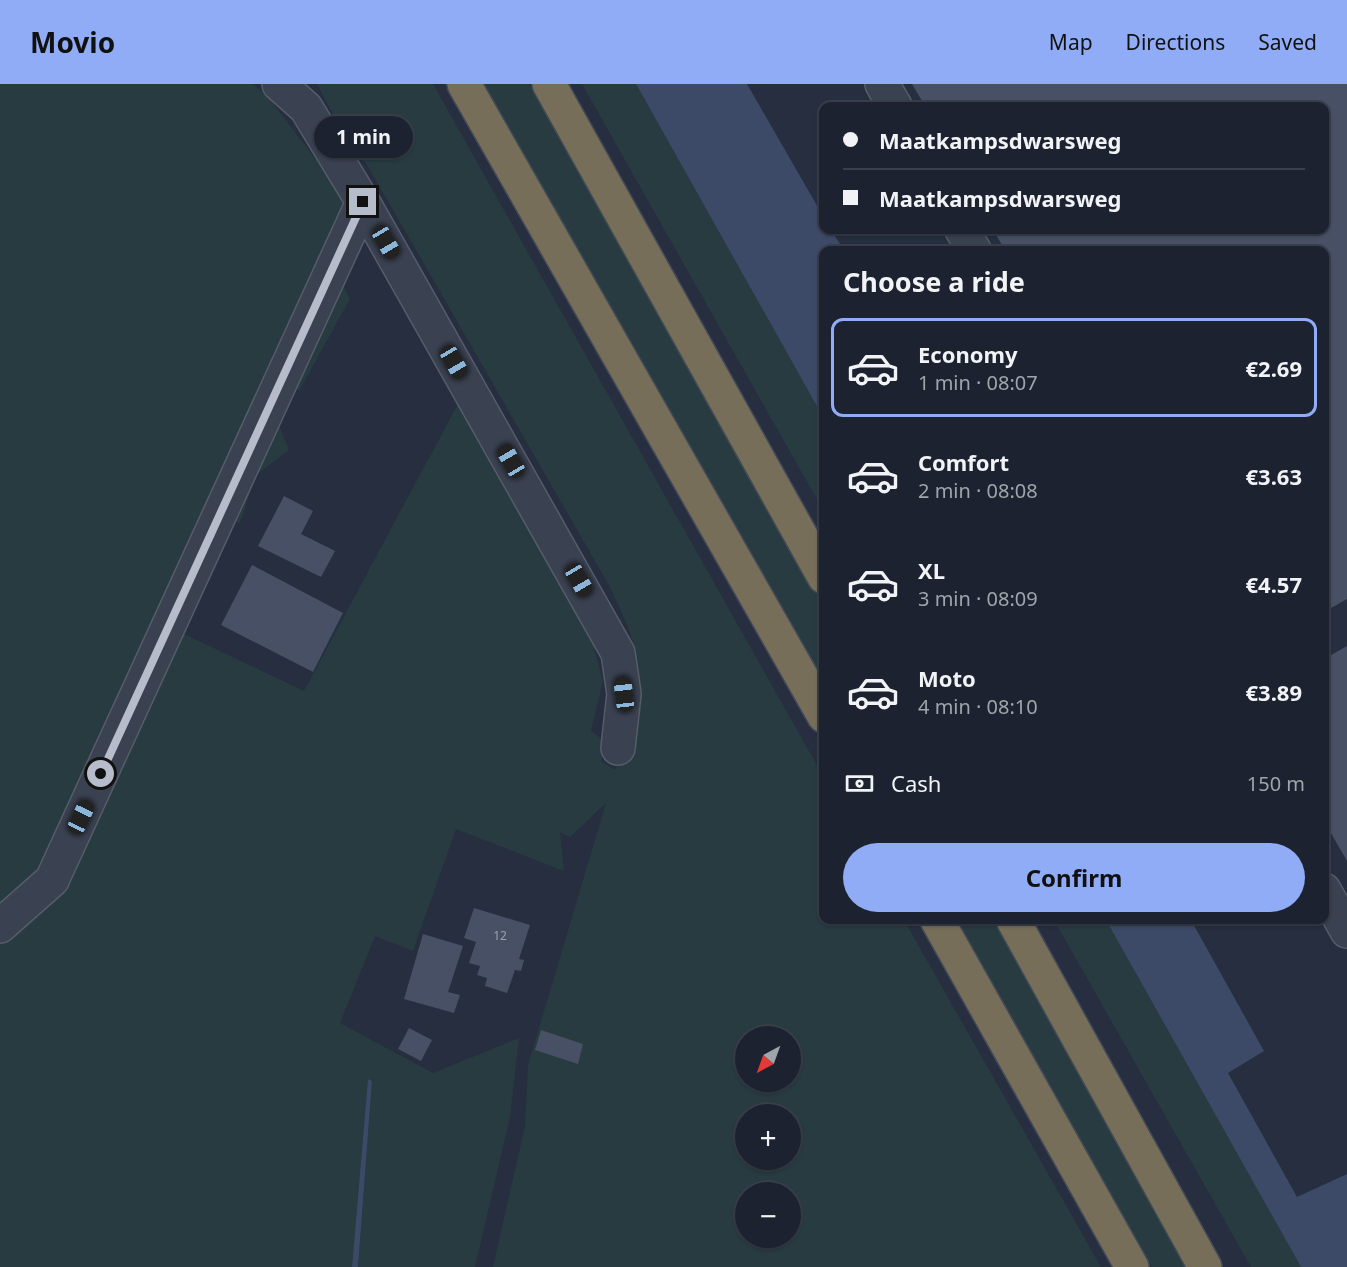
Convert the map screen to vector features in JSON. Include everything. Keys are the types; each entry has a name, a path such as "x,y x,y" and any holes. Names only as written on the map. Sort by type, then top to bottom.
{"highway":[{"path":"464,84 819,707"},
{"path":"549,84 819,568"},
{"path":"940,924 1132,1267"},
{"path":"1015,924 1204,1267"}],"street":[{"path":"279,84 306,108 363,202 618,653 624,694 618,748"},
{"path":"882,84 893,102"},
{"path":"0,926 52,880 363,202"},
{"path":"1329,899 1347,931"}],"shaded area":[{"path":"0,84 252,84 265,93 351,209 44,872 0,913"},
{"path":"317,84 433,84 819,769 819,924 906,924 1101,1267 493,1267 525,1126 528,1065 606,803 570,837 560,832 564,871 456,829 413,951 375,936 340,1023 433,1073 519,1038 510,1117 475,1267 358,1267 372,1081 368,1079 352,1267 0,1267 0,936 65,878 176,630 304,691 459,402 561,580 593,644 603,681 591,731 606,742 601,761 615,770 630,725 636,674 633,643 610,587 366,163 349,145"},
{"path":"481,84 529,84 815,588 819,596 819,682"},
{"path":"582,84 636,84 819,410 819,503"},
{"path":"343,286 350,299 299,391 291,379 331,289"},
{"path":"276,418 289,450 256,475 240,523 227,519"},
{"path":"957,924 1003,924 1196,1267 1152,1267"},
{"path":"1056,924 1108,924 1301,1267 1251,1267"}],"water":[{"path":"636,84 747,84 819,209 819,234 834,234 841,246 819,246 819,410"},
{"path":"1108,924 1193,924 1264,1051 1228,1073 1297,1197 1347,1174 1347,1267 1301,1267"},
{"path":"368,1079 372,1081 358,1267 352,1267"}],"building":[{"path":"912,84 1347,84 1347,599 1329,609 1329,246 1003,246 995,234 1329,234 1329,102 923,102"},
{"path":"284,496 313,511 301,534 335,551 321,577 258,546"},
{"path":"252,565 343,613 313,672 221,625"},
{"path":"1347,646 1347,861 1329,830 1329,656"},
{"path":"474,908 530,925 519,959 524,960 521,971 515,970 507,993 485,986 487,978 477,975 480,966 469,963 476,942 464,938"},
{"path":"423,934 463,946 448,992 460,995 454,1013 404,999"},
{"path":"409,1028 432,1040 421,1061 398,1049"},
{"path":"541,1030 583,1044 578,1064 535,1050"}],"route":[{"path":"101,774 363,202"}]}
